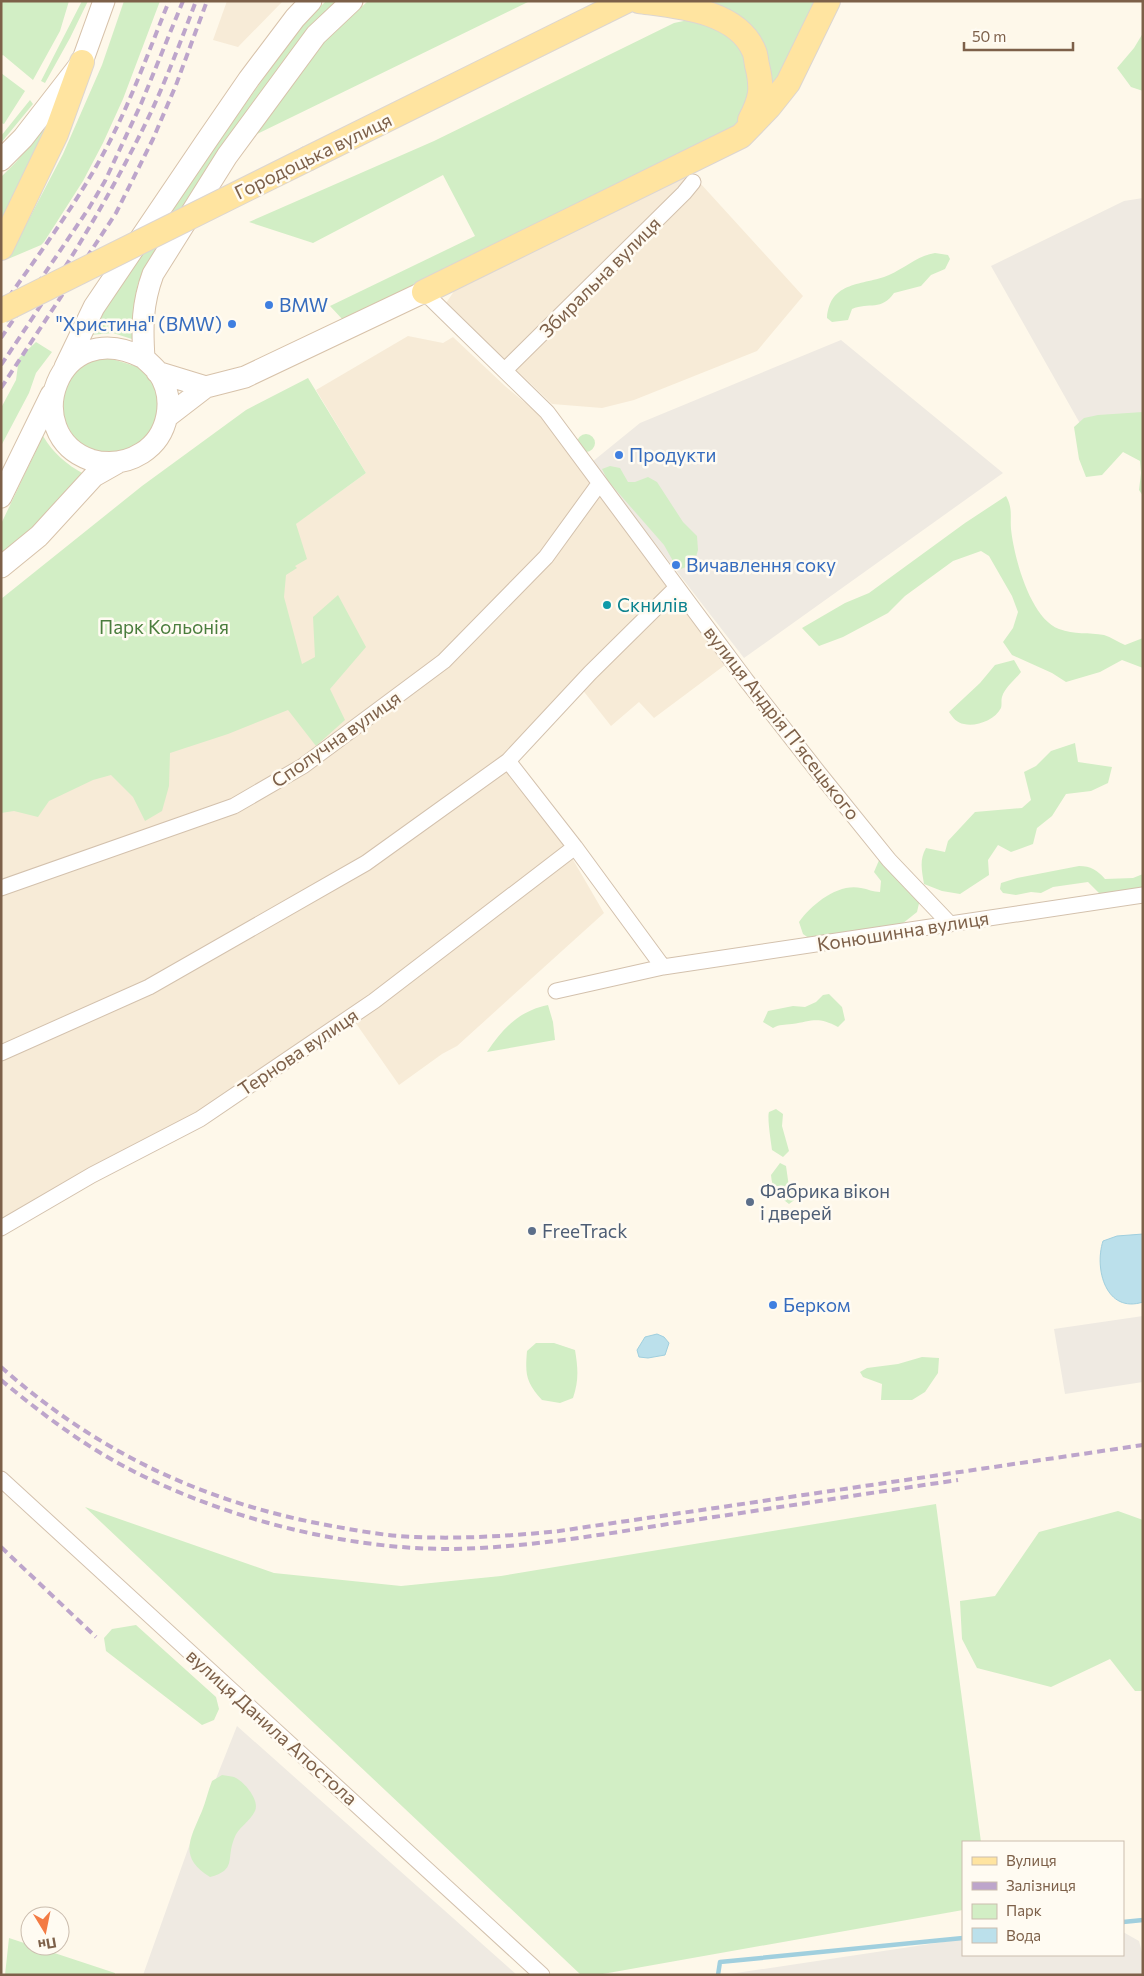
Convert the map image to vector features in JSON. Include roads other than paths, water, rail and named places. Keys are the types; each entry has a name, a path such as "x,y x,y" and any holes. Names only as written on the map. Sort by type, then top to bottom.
{"main road":[{"name":"Городоцька вулиця","path":"1,311 626,1"},
{"path":"639,1 694,9 724,21 740,32 745,38 754,50 761,79 760,101 741,136"},
{"path":"424,292 741,136 769,107 788,83 828,1"},
{"path":"1,248 56,134 82,62"}],"street":[{"path":"1,160 22,138 82,62 104,1"},
{"path":"1,496 94,307 249,79 311,1"},
{"path":"1,566 39,536 94,476 117,463 133,458 149,448 162,431 167,416 168,401 166,393 151,365 142,323 147,291 153,274 232,148 316,35 352,1"},
{"name":"Збиральна вулиця","path":"505,370 684,193 692,182"},
{"path":"167,416 206,387 245,377 424,292"},
{"name":"вулиця Андрія Пʼясецького","path":"424,292 547,412 746,680 818,772 889,860 950,924"},
{"path":"117,463 100,462 84,457 70,447 59,434 53,418 52,401 57,382 65,369 78,357 94,350 112,347 129,350 151,365 206,387"},
{"name":"Сполучна вулиця","path":"1,888 234,806 303,766 444,661 546,557 599,484"},
{"path":"1,1053 149,987 366,863 508,761 590,673 677,587"},
{"path":"508,761 575,847 663,967"},
{"name":"Тернова вулиця","path":"1,1228 92,1175 200,1119 374,1001 575,847"},
{"name":"Конюшинна вулиця","path":"556,991 663,967 1143,895"},
{"name":"вулиця Данила Апостола","path":"1,1479 542,1975"}],"water":[{"path":"1143,1234 1143,1302 1130,1304 1120,1301 1112,1295 1106,1286 1100,1264 1103,1241 1117,1236"},
{"path":"657,1334 664,1337 669,1343 665,1355 648,1358 639,1357 637,1350 645,1337"}],"waterway":[{"path":"1124,1922 1143,1920"},
{"path":"718,1975 720,1962 962,1938"}],"railway":[{"path":"1,308 67,214 102,156 130,99 169,1"},
{"path":"1,338 89,208 105,181 141,104 183,1"},
{"path":"1,365 62,272 136,143 158,97 196,1"},
{"path":"1,388 116,213 153,139 176,85 207,1"},
{"path":"1,1367 38,1398 76,1425 115,1449 155,1470 197,1488 240,1504 332,1526 384,1534 433,1538 505,1536 559,1531 1143,1445"},
{"path":"1,1380 86,1444 153,1481 235,1513 277,1525 364,1543 449,1549 506,1546 562,1540 958,1480"},
{"path":"1,1547 96,1637"}],"place":[{"name":"BMW","path":"269,305"},
{"name":"\"Христина\" (BMW)","path":"232,324"},
{"name":"Продукти","path":"619,455"},
{"name":"Вичавлення соку","path":"676,565"},
{"name":"Скнилів","path":"607,605"},
{"name":"Фабрика вікон і дверей","path":"750,1202"},
{"name":"FreeTrack","path":"532,1231"},
{"name":"Берком","path":"773,1305"}],"park label":[{"name":"Парк Кольонія","path":"164,627"}]}
